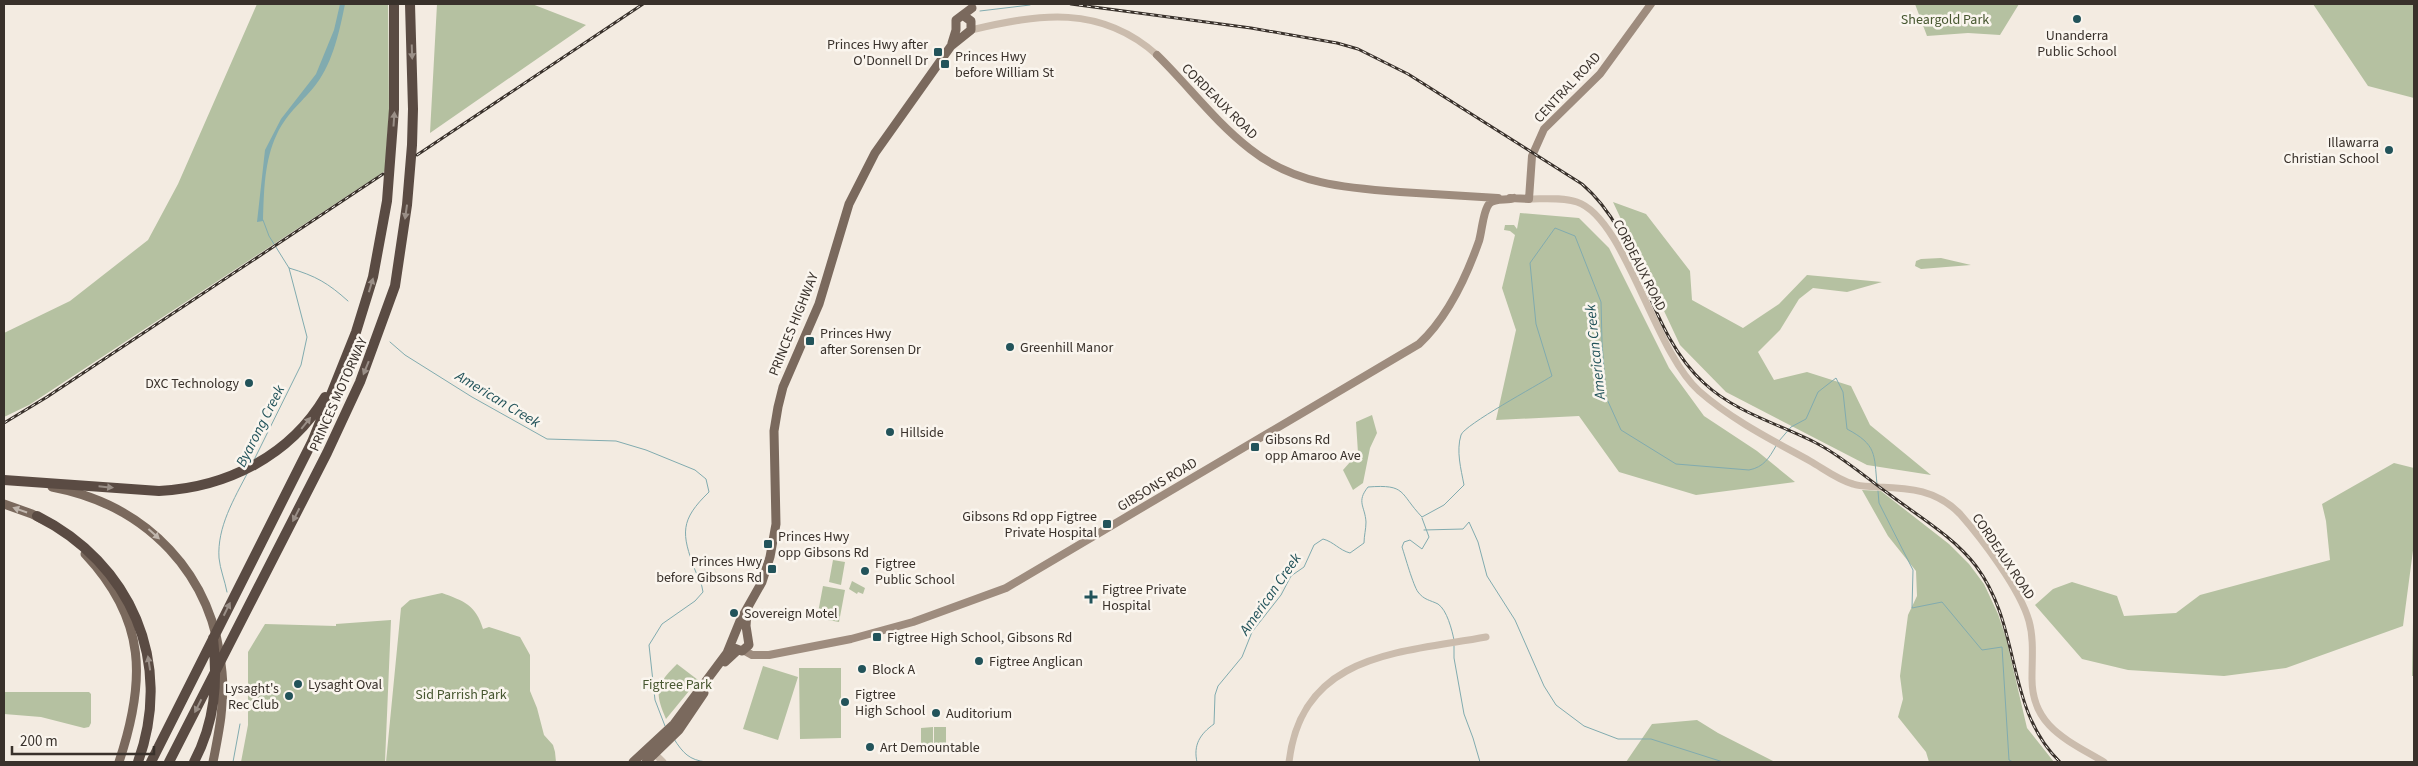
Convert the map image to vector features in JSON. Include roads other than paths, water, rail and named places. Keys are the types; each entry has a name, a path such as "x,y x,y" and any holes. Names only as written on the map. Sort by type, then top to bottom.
{"highway":[{"name":"PRINCES MOTORWAY","path":"151,762 312,442 356,332 373,277 390,178 394,109 394,4"},
{"name":"PRINCES MOTORWAY","path":"169,762 327,453 360,382 396,286 411,150 413,109 410,4"},
{"path":"4,480 159,491 205,486 236,475 271,456 297,434 319,407 336,379 356,332"},
{"path":"37,516 73,536 102,563 124,595 138,624 149,664 151,695 147,738 138,762"},
{"path":"194,762 210,724 216,684 212,625"}],"main road":[{"name":"CENTRAL ROAD","path":"1529,199 1532,156 1544,129 1600,74 1651,4"},
{"name":"PRINCES HIGHWAY","path":"677,727 727,653 740,620 748,609 766,571 774,541 776,509 774,430 783,387 812,322 849,204 863,173 875,153 966,25 973,6"},
{"name":"CORDEAUX ROAD","path":"1156,55 1233,134 1256,154 1291,174 1311,181 1344,188 1529,199"},
{"name":"GIBSONS ROAD","path":"1481,197 1482,224"},
{"name":"GIBSONS ROAD","path":"744,645 764,655 821,646 871,634 934,615 1006,588 1411,349 1431,332 1444,317 1477,245 1490,202 1514,198"},
{"path":"4,480 79,492 109,504 138,521 166,545 187,571 200,594 212,625 217,640 222,672 222,716 213,762"},
{"path":"4,504 37,516 65,536 95,565 114,592 128,618 134,645 137,692 134,710 119,762"},
{"name":"PRINCES HIGHWAY","path":"633,762 652,752 661,744 677,727 719,669 744,645 748,609"},
{"path":"742,632 744,645 733,638 742,632"},
{"name":"PRINCES HIGHWAY","path":"646,762 652,752"}],"street":[{"name":"CORDEAUX ROAD","path":"966,25 986,26 1048,16 1088,18 1126,32 1156,55"},
{"name":"CORDEAUX ROAD","path":"1529,199 1575,201 1590,208 1600,217 1682,372 1699,391 1724,411 1847,482 1868,486 1924,491 1950,505 1970,526 2012,587 2026,611 2030,623 2032,643 2032,684 2039,713 2052,729 2104,762"},
{"path":"1289,762 1296,729 1318,693 1354,666 1368,660 1486,637"},
{"path":"652,752 663,762"}],"water":[{"path":"340,4 345,4 338,34 332,55 323,75 286,119 273,144 269,155 266,177 263,221 257,222 265,150 281,119 316,74 334,30"}],"waterway":[{"path":"980,11 1030,5"},
{"name":"American Creek","path":"263,220 269,236 289,268 321,281 348,301"},
{"name":"American Creek","path":"1197,762 1196,750 1199,740 1214,724 1215,695 1218,686 1242,657 1252,632 1281,595 1291,576 1304,567 1314,545 1323,539 1350,553 1364,543 1366,522 1362,497 1368,487 1381,486 1396,489 1405,496 1422,517 1444,505 1464,485 1459,447 1461,435 1465,430 1487,414 1552,376 1536,324 1530,263 1555,228 1575,236 1601,302 1606,397 1621,430 1676,464 1749,470 1762,464 1776,446"},
{"name":"Byarong Creek","path":"254,460 301,365 307,337 289,268"},
{"name":"American Creek","path":"390,342 405,355 472,397 547,439 616,441 646,450 695,470 706,479 709,492 693,511 688,519 686,528 687,546 703,592 695,601 662,624 649,645 655,700 665,726"},
{"name":"American Creek","path":"1779,441 1791,427 1806,419 1818,392 1836,378 1843,392 1847,429 1864,440 1872,451 1877,484"},
{"name":"Byarong Creek","path":"227,592 219,558 221,535 237,492 248,472"},
{"name":"American Creek","path":"1878,491 1879,503 1913,570 1912,608 1942,602 1982,650 2002,647 2009,760 2013,762"},
{"path":"1422,518 1429,537 1422,549 1410,540 1404,542 1402,547 1418,592 1427,600 1441,607 1449,620 1454,640"},
{"path":"1424,530 1463,529 1469,522 1478,542 1487,576 1515,620 1544,686 1556,705 1584,726 1618,739 1651,739 1723,762"},
{"path":"1454,646 1454,658 1464,714 1480,762"},
{"name":"Byarong Creek","path":"233,762 240,724"},
{"name":"American Creek","path":"674,739 687,755 695,760 706,762"}],"railway":[{"path":"417,155 643,4"},
{"path":"1071,4 1251,28 1337,43 1358,49 1408,74 1582,184 1602,205 1618,229 1669,336 1684,361 1704,383 1744,410 1804,437 1837,455 1935,527 1967,555 1991,590 2001,615 2021,693 2030,718 2042,741 2060,762"},
{"path":"4,423 47,397 383,174"}],"place":[{"name":"Unanderra Public School","path":"2077,19"},
{"name":"Princes Hwy after O'Donnell Dr","path":"938,52"},
{"name":"Princes Hwy before William St","path":"945,64"},
{"name":"Illawarra Christian School","path":"2389,150"},
{"name":"Princes Hwy after Sorensen Dr","path":"810,341"},
{"name":"Greenhill Manor","path":"1010,347"},
{"name":"DXC Technology","path":"249,383"},
{"name":"Hillside","path":"890,432"},
{"name":"Gibsons Rd opp Amaroo Ave","path":"1255,447"},
{"name":"Gibsons Rd opp Figtree Private Hospital","path":"1107,524"},
{"name":"Princes Hwy opp Gibsons Rd","path":"768,544"},
{"name":"Princes Hwy before Gibsons Rd","path":"772,569"},
{"name":"Figtree Public School","path":"865,571"},
{"name":"Figtree Private Hospital","path":"1091,597"},
{"name":"Sovereign Motel","path":"734,613"},
{"name":"Figtree High School, Gibsons Rd","path":"877,637"},
{"name":"Figtree Anglican","path":"979,661"},
{"name":"Block A","path":"862,669"},
{"name":"Lysaght Oval","path":"298,684"},
{"name":"Lysaght's Rec Club","path":"289,696"},
{"name":"Figtree High School","path":"845,702"},
{"name":"Auditorium","path":"936,713"},
{"name":"Art Demountable","path":"870,747"}],"park label":[{"name":"Sheargold Park","path":"1945,19"},
{"name":"Figtree Park","path":"677,684"},
{"name":"Sid Parrish Park","path":"461,694"}]}
